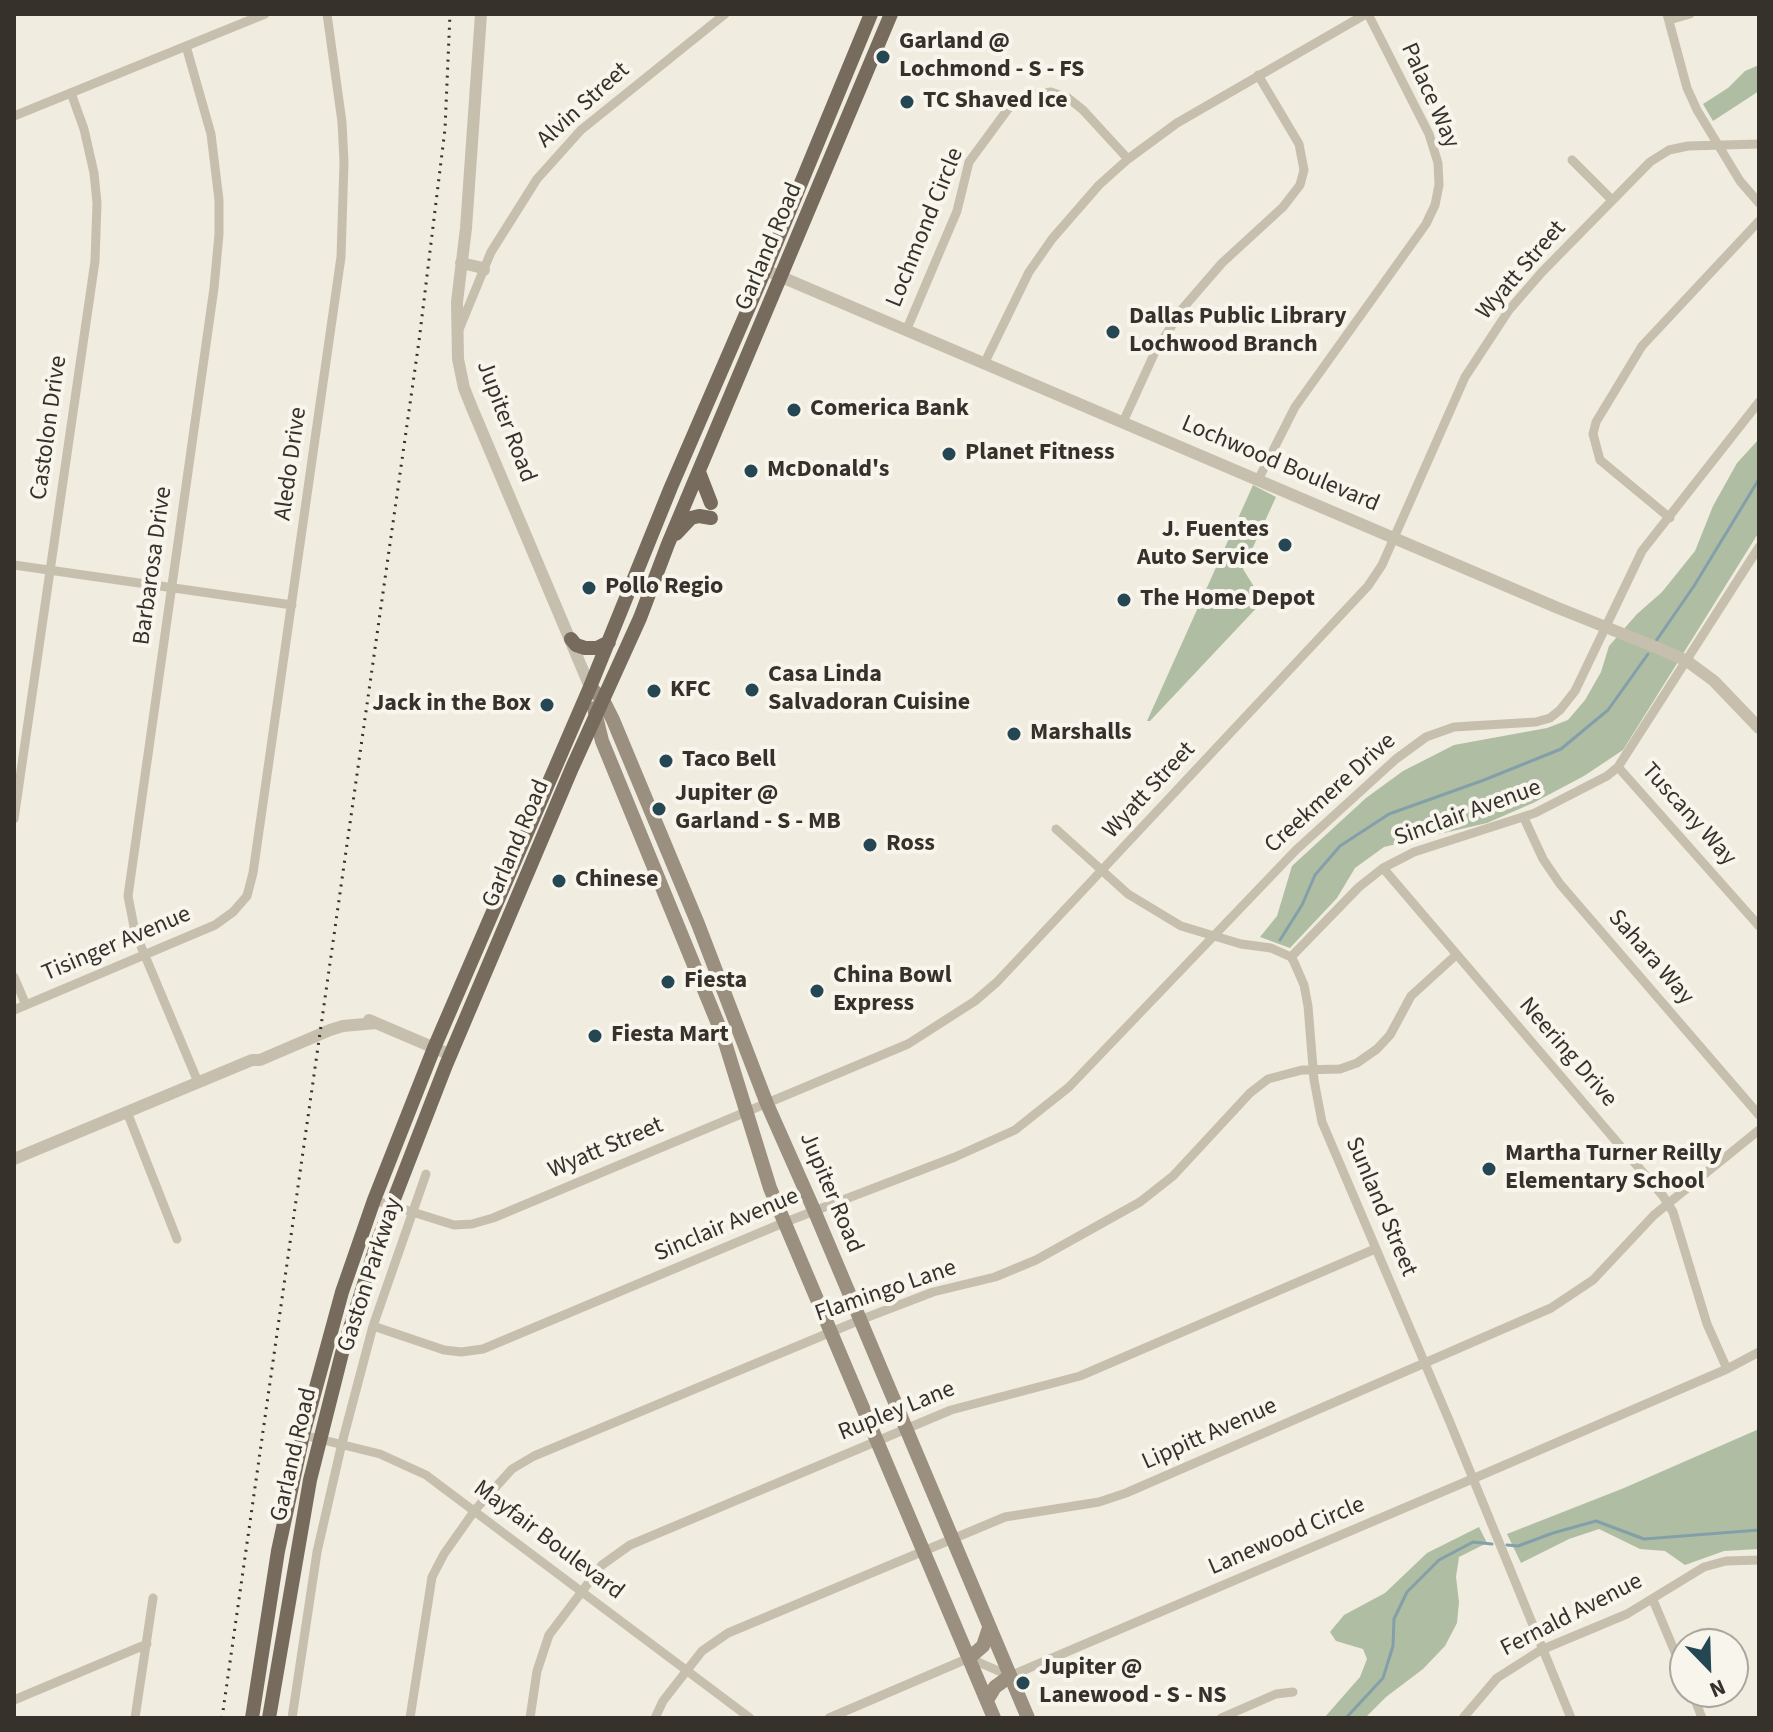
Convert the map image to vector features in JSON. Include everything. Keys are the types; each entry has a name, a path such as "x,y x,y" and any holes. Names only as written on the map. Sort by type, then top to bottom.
{"main road":[{"name":"Garland Road","path":"252,1718 278,1551 303,1435 342,1292 374,1200 434,1048 590,687 871,14"},
{"name":"Garland Road","path":"269,1718 310,1480 355,1310 391,1206 451,1055 640,618 668,544 891,14"},
{"path":"833,104 851,110"},
{"path":"668,544 691,518 711,511 699,472"},
{"path":"571,639 585,648 597,648 609,642"},
{"name":"Jupiter Road","path":"590,687 603,700 725,993 767,1104 1028,1718"},
{"name":"Jupiter Road","path":"590,687 602,741 723,1036 783,1223 923,1550"},
{"path":"648,853 661,837"},
{"path":"523,839 540,847"},
{"path":"474,954 492,960"},
{"path":"710,1004 725,993"},
{"path":"923,1550 994,1718"},
{"path":"969,1658 983,1646 989,1628"},
{"path":"262,1647 279,1650"},
{"path":"987,1700 995,1687 1010,1676"}],"street":[{"path":"14,116 265,14"},
{"name":"Aledo Drive","path":"233,912 247,896 253,873 336,296 342,234 342,122 327,14"},
{"name":"Jupiter Road","path":"481,14 456,336 464,388 590,687"},
{"name":"Alvin Street","path":"456,336 501,232 524,195 568,142 725,14"},
{"path":"984,364 1014,300 1052,239 1099,185 1177,123 1367,14"},
{"name":"Palace Way","path":"1258,480 1295,407 1426,224 1435,205 1439,185 1438,163 1429,134 1367,14"},
{"path":"1690,14 1668,17 1687,88 1740,181 1759,203"},
{"name":"Barbarosa Drive","path":"186,46 211,134 219,200 219,234 214,288 128,896 135,932 198,1082"},
{"path":"1123,422 1147,366 1183,308 1222,263 1283,207 1300,185 1304,170 1299,144 1258,75"},
{"name":"Lochmond Circle","path":"906,331 957,211 969,162 1008,109 1020,99 1051,92 1068,98 1128,159"},
{"name":"Castolon Drive","path":"14,819 95,261 97,203 90,152 71,93"},
{"name":"Wyatt Street","path":"374,1200 454,1225 493,1218 908,1044 944,1023 997,982 1349,610 1382,565 1465,377 1509,310 1542,272 1650,162 1669,150 1717,144 1759,144"},
{"path":"1572,160 1612,200"},
{"path":"1670,518 1600,460 1593,434 1596,422 1642,346 1759,221"},
{"path":"460,266 478,273 484,270"},
{"name":"Lochwood Boulevard","path":"765,270 1687,661 1714,681 1759,728"},
{"name":"Creekmere Drive","path":"1211,936 1296,850 1396,759 1426,737 1454,727 1536,722 1550,718 1560,710 1575,691 1642,551 1759,402"},
{"name":"Sinclair Avenue","path":"1291,957 1359,887 1383,868 1414,852 1524,818 1572,795 1618,767 1758,551"},
{"path":"14,565 292,605"},
{"name":"Tuscany Way","path":"1618,767 1759,926"},
{"name":"Sahara Way","path":"1524,818 1543,859 1560,884 1759,1115"},
{"path":"1056,829 1101,871 1149,908 1181,926 1241,944 1271,948 1291,957"},
{"name":"Neering Drive","path":"1383,868 1668,1204 1707,1324 1727,1369"},
{"name":"Tisinger Avenue","path":"14,1010 215,925 233,912"},
{"name":"Sinclair Avenue","path":"373,1326 444,1350 461,1352 483,1349 814,1210 955,1157 1015,1130 1069,1087 1211,936"},
{"name":"Flamingo Lane","path":"410,1718 432,1577 475,1510 512,1469 534,1456 914,1298 995,1277 1036,1260 1140,1202 1173,1176 1250,1093 1268,1079 1282,1074 1340,1069 1357,1063 1377,1049 1390,1035 1411,996 1456,955"},
{"name":"Sunland Street","path":"1291,957 1304,985 1308,1006 1322,1122 1571,1718"},
{"path":"14,977 26,1005"},
{"path":"14,1159 252,1060 257,1053 331,1022 362,1018 451,1055"},
{"path":"127,1112 177,1239"},
{"name":"Lippitt Avenue","path":"655,1718 663,1701 702,1651 728,1633 1005,1517 1099,1502 1126,1493 1563,1301 1593,1280 1654,1215 1759,1130"},
{"name":"Gaston Parkway","path":"292,1718 317,1552 342,1443 373,1326 426,1174"},
{"name":"Rupley Lane","path":"530,1718 541,1652 549,1635 602,1565 630,1545 906,1428 978,1402 1035,1390 1080,1376 1375,1249"},
{"name":"Lanewood Circle","path":"1010,1676 1727,1369 1759,1352"},
{"name":"Mayfair Boulevard","path":"303,1435 342,1443 409,1465 475,1510 750,1718"},
{"name":"Fernald Avenue","path":"1463,1718 1497,1678 1541,1650 1600,1627 1653,1600 1704,1567 1726,1561 1759,1560"},
{"path":"135,1718 153,1598"},
{"path":"1653,1600 1669,1638"},
{"path":"14,1700 147,1644"},
{"path":"829,1718 969,1658 1010,1676"},
{"path":"1221,1718 1276,1694 1293,1692"}],"green space":[{"path":"1759,65 1759,91 1713,121 1703,104 1728,88 1745,71"},
{"path":"1759,439 1759,532 1623,750 1584,776 1487,823 1384,847 1355,868 1337,898 1290,948 1260,937 1277,916 1292,866 1366,798 1403,771 1454,745 1547,728 1568,720 1585,700 1601,672 1609,646 1637,614 1662,592 1695,551 1713,506 1737,463"},
{"path":"1253,485 1276,497 1243,569 1263,601 1147,721"},
{"path":"1759,1429 1759,1549 1724,1551 1685,1565 1665,1551 1640,1549 1599,1529 1569,1539 1521,1563 1507,1534 1624,1488"},
{"path":"1479,1527 1487,1543 1459,1557 1457,1623 1445,1646 1365,1718 1324,1718 1360,1677 1367,1659 1363,1649 1336,1641 1330,1632 1344,1615 1385,1593 1427,1553"}],"waterway":[{"path":"1656,641 1694,586 1759,479"},
{"path":"1280,940 1302,905 1315,875 1340,846 1389,814 1561,749 1608,710 1648,654"},
{"path":"1507,1545 1518,1546 1596,1521 1644,1539 1759,1530"},
{"path":"1346,1718 1383,1678 1393,1646 1394,1619 1407,1592 1439,1560 1473,1542 1492,1544"}],"railway":[{"path":"222,1718 419,341 445,129 450,14"}],"place":[{"name":"Garland @ Lochmond - S - FS","path":"883,57"},
{"name":"TC Shaved Ice","path":"907,102"},
{"name":"Dallas Public Library Lochwood Branch","path":"1113,332"},
{"name":"Comerica Bank","path":"794,410"},
{"name":"Planet Fitness","path":"949,454"},
{"name":"McDonald's","path":"751,471"},
{"name":"J. Fuentes Auto Service","path":"1285,545"},
{"name":"Pollo Regio","path":"589,588"},
{"name":"The Home Depot","path":"1124,600"},
{"name":"Casa Linda Salvadoran Cuisine","path":"752,690"},
{"name":"KFC","path":"654,691"},
{"name":"Jack in the Box","path":"547,705"},
{"name":"Marshalls","path":"1014,734"},
{"name":"Taco Bell","path":"666,761"},
{"name":"Jupiter @ Garland - S - MB","path":"659,809"},
{"name":"Ross","path":"870,845"},
{"name":"Chinese","path":"559,881"},
{"name":"Fiesta","path":"668,982"},
{"name":"China Bowl Express","path":"817,991"},
{"name":"Fiesta Mart","path":"595,1036"},
{"name":"Martha Turner Reilly Elementary School","path":"1489,1169"},
{"name":"Jupiter @ Lanewood - S - NS","path":"1023,1683"}]}
